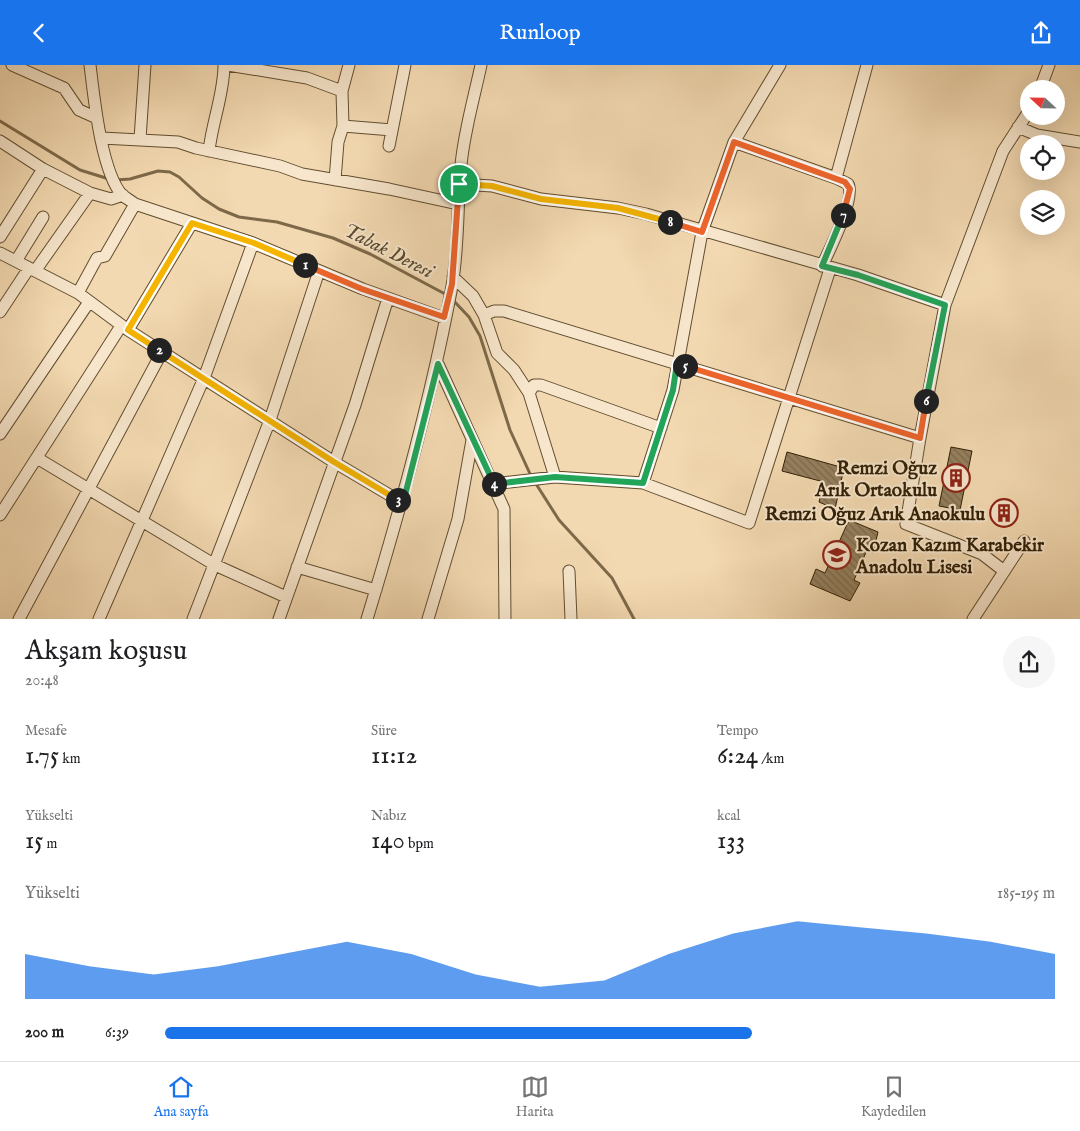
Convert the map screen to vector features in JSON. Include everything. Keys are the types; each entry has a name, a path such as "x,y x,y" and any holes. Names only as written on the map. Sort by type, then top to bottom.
{"street":[{"path":"12,65 64,88 79,110 97,118"},
{"path":"90,65 97,118 109,169 121,192 135,203 254,243 388,298 445,313"},
{"path":"140,139 145,65"},
{"path":"209,151 211,131 226,65 307,78 342,91"},
{"path":"335,180 338,142 343,126 342,91 348,65"},
{"path":"389,146 405,65"},
{"path":"643,483 673,390 702,232 734,142 780,65"},
{"path":"836,178 867,65"},
{"path":"1043,80 1049,65"},
{"path":"367,619 403,503 438,364 445,313 453,280 461,163 477,66"},
{"path":"1004,571 982,555 906,525 945,305 1003,151 1020,124"},
{"path":"343,126 392,130"},
{"path":"1018,127 1037,135 1080,142"},
{"path":"102,138 178,142 209,151 280,166 302,174 458,204"},
{"path":"493,485 555,477 643,483 749,523 850,194 848,184 836,178 734,142"},
{"path":"1,144 43,169 90,193 111,199 121,192"},
{"path":"0,237 43,169"},
{"path":"459,184 492,186 541,199 618,208 826,268 858,275 945,305"},
{"path":"0,312 90,193"},
{"path":"78,293 97,258 105,255 135,203"},
{"path":"16,261 43,217"},
{"path":"0,515 192,223"},
{"path":"99,619 204,378 254,243"},
{"path":"0,253 78,293 124,328 334,462 403,503"},
{"path":"193,619 216,565 270,420 319,271"},
{"path":"453,280 473,296 484,315 497,353 514,370 529,393 555,477"},
{"path":"279,619 334,462 388,298"},
{"path":"0,434 89,301"},
{"path":"484,315 494,311 504,311 920,438"},
{"path":"19,619 162,352"},
{"path":"438,364 504,509 505,619"},
{"path":"529,393 534,385 541,385 661,428"},
{"path":"428,619 458,519 472,440"},
{"path":"37,457 216,565 286,597"},
{"path":"973,619 1024,541"},
{"path":"297,567 376,590"},
{"path":"569,571 571,619"}],"building":[{"name":"Remzi Oğuz Arık Ortaokulu","path":"951,447 972,451 960,510 939,506"},
{"path":"787,452 844,468 835,509 819,502 824,482 782,471"},
{"name":"Remzi Oğuz Arık Anaokulu","path":"1002,501 1016,515 1004,526 993,514 995,512 993,509"},
{"path":"849,520 878,532 873,553 867,550 854,580 860,583 850,601 810,584 816,569 825,573"}],"waterway":[{"name":"Tabak Deresi","path":"0,121 80,170 109,179"},
{"name":"Tabak Deresi","path":"115,180 130,179 158,171 170,172 219,209 239,217 277,222 333,238 370,254 447,295"},
{"name":"Tabak Deresi","path":"452,299 469,317 480,336 510,430 531,476 559,520 612,578 634,619"}],"place":[{"name":"Remzi Oğuz Arık Ortaokulu","path":"956,478"},
{"name":"Remzi Oğuz Arık Anaokulu","path":"1004,513"},
{"name":"Kozan Kazım Karabekir Anadolu Lisesi","path":"837,555"}],"route":[{"path":"734,142 845,182 850,187 850,194 836,235 822,266 858,275 945,305 920,438 677,363 673,390 643,483 555,477 493,485 438,364 403,503 334,462 128,330 192,223 254,243 362,289 444,317 452,284 459,184 492,186 541,199 618,208 702,232 734,142"}]}
